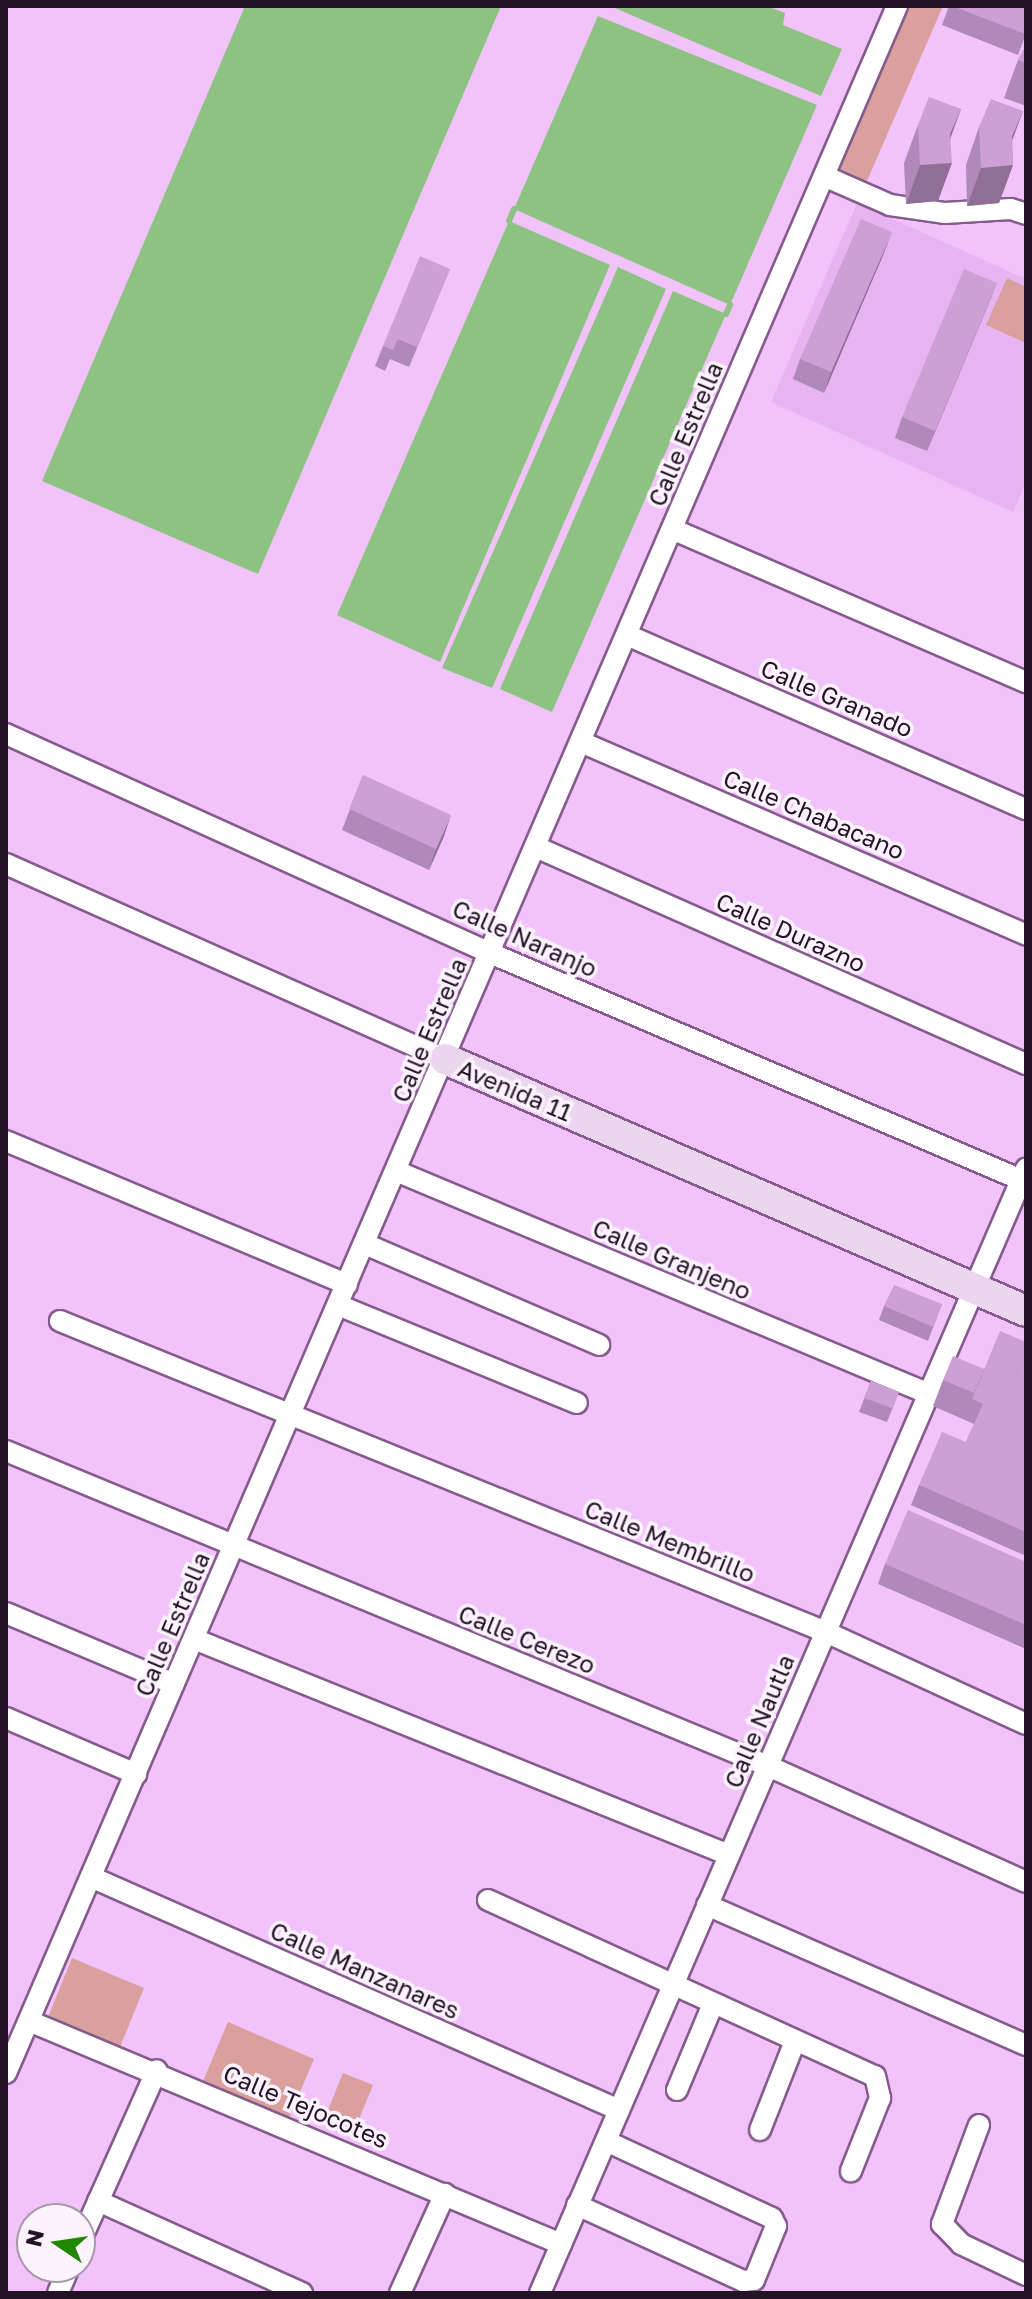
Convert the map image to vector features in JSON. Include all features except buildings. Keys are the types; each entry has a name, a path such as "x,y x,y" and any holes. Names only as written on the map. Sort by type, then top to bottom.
{"street":[{"name":"Calle Estrella","path":"6,2073 19,2030 136,1774 897,6"},
{"path":"824,176 890,205 945,213 1011,209 1026,214"},
{"path":"672,529 1026,682"},
{"name":"Calle Granado","path":"627,635 1026,809"},
{"name":"Calle Naranjo","path":"6,734 490,953 1024,1177"},
{"name":"Calle Chabacano","path":"581,742 1026,935"},
{"name":"Calle Durazno","path":"536,847 1026,1064"},
{"name":"Avenida 11","path":"6,864 1026,1311"},
{"path":"6,1141 347,1284"},
{"name":"Calle Granjeno","path":"396,1171 929,1394"},
{"name":"Calle Nautla","path":"540,2293 1024,1177"},
{"path":"365,1244 599,1345"},
{"path":"338,1305 577,1403"},
{"name":"Calle Membrillo","path":"60,1321 826,1632 1026,1724"},
{"name":"Calle Cerezo","path":"6,1451 768,1766 1026,1882"},
{"path":"6,1613 174,1684"},
{"path":"194,1639 729,1855"},
{"path":"6,1718 136,1774"},
{"name":"Calle Manzanares","path":"91,1877 619,2110"},
{"path":"488,1900 875,2076 880,2098 851,2171"},
{"path":"707,1905 1026,2045"},
{"path":"677,2090 713,2004"},
{"name":"Calle Tejocotes","path":"19,2030 157,2070 561,2244"},
{"path":"760,2130 795,2041"},
{"path":"96,2206 157,2070"},
{"path":"979,2125 942,2224 961,2244 1026,2275"},
{"path":"577,2205 743,2281 754,2280 776,2226 772,2218 606,2141"},
{"path":"400,2293 445,2194"},
{"path":"98,2201 302,2293"}],"shaded area":[{"path":"245,6 501,6 258,574 42,481"},
{"path":"610,6 767,6 785,13 783,25 842,49 821,96"},
{"path":"904,6 943,6 867,181 833,167"},
{"path":"598,16 817,105 730,305 514,209"},
{"path":"857,203 1026,279 1026,482 1013,512 771,402"},
{"path":"509,221 610,265 440,662 337,615"},
{"path":"618,267 666,289 492,688 442,668"},
{"path":"1007,278 1026,287 1026,343 986,325"},
{"path":"673,291 726,314 552,712 500,689"},
{"path":"72,1958 144,1988 120,2047 48,2017"},
{"path":"228,2022 314,2059 289,2118 203,2081"},
{"path":"343,2073 373,2085 353,2134 323,2122"}],"waterway":[{"path":"509,221 514,209"},
{"path":"726,314 730,305"}]}
